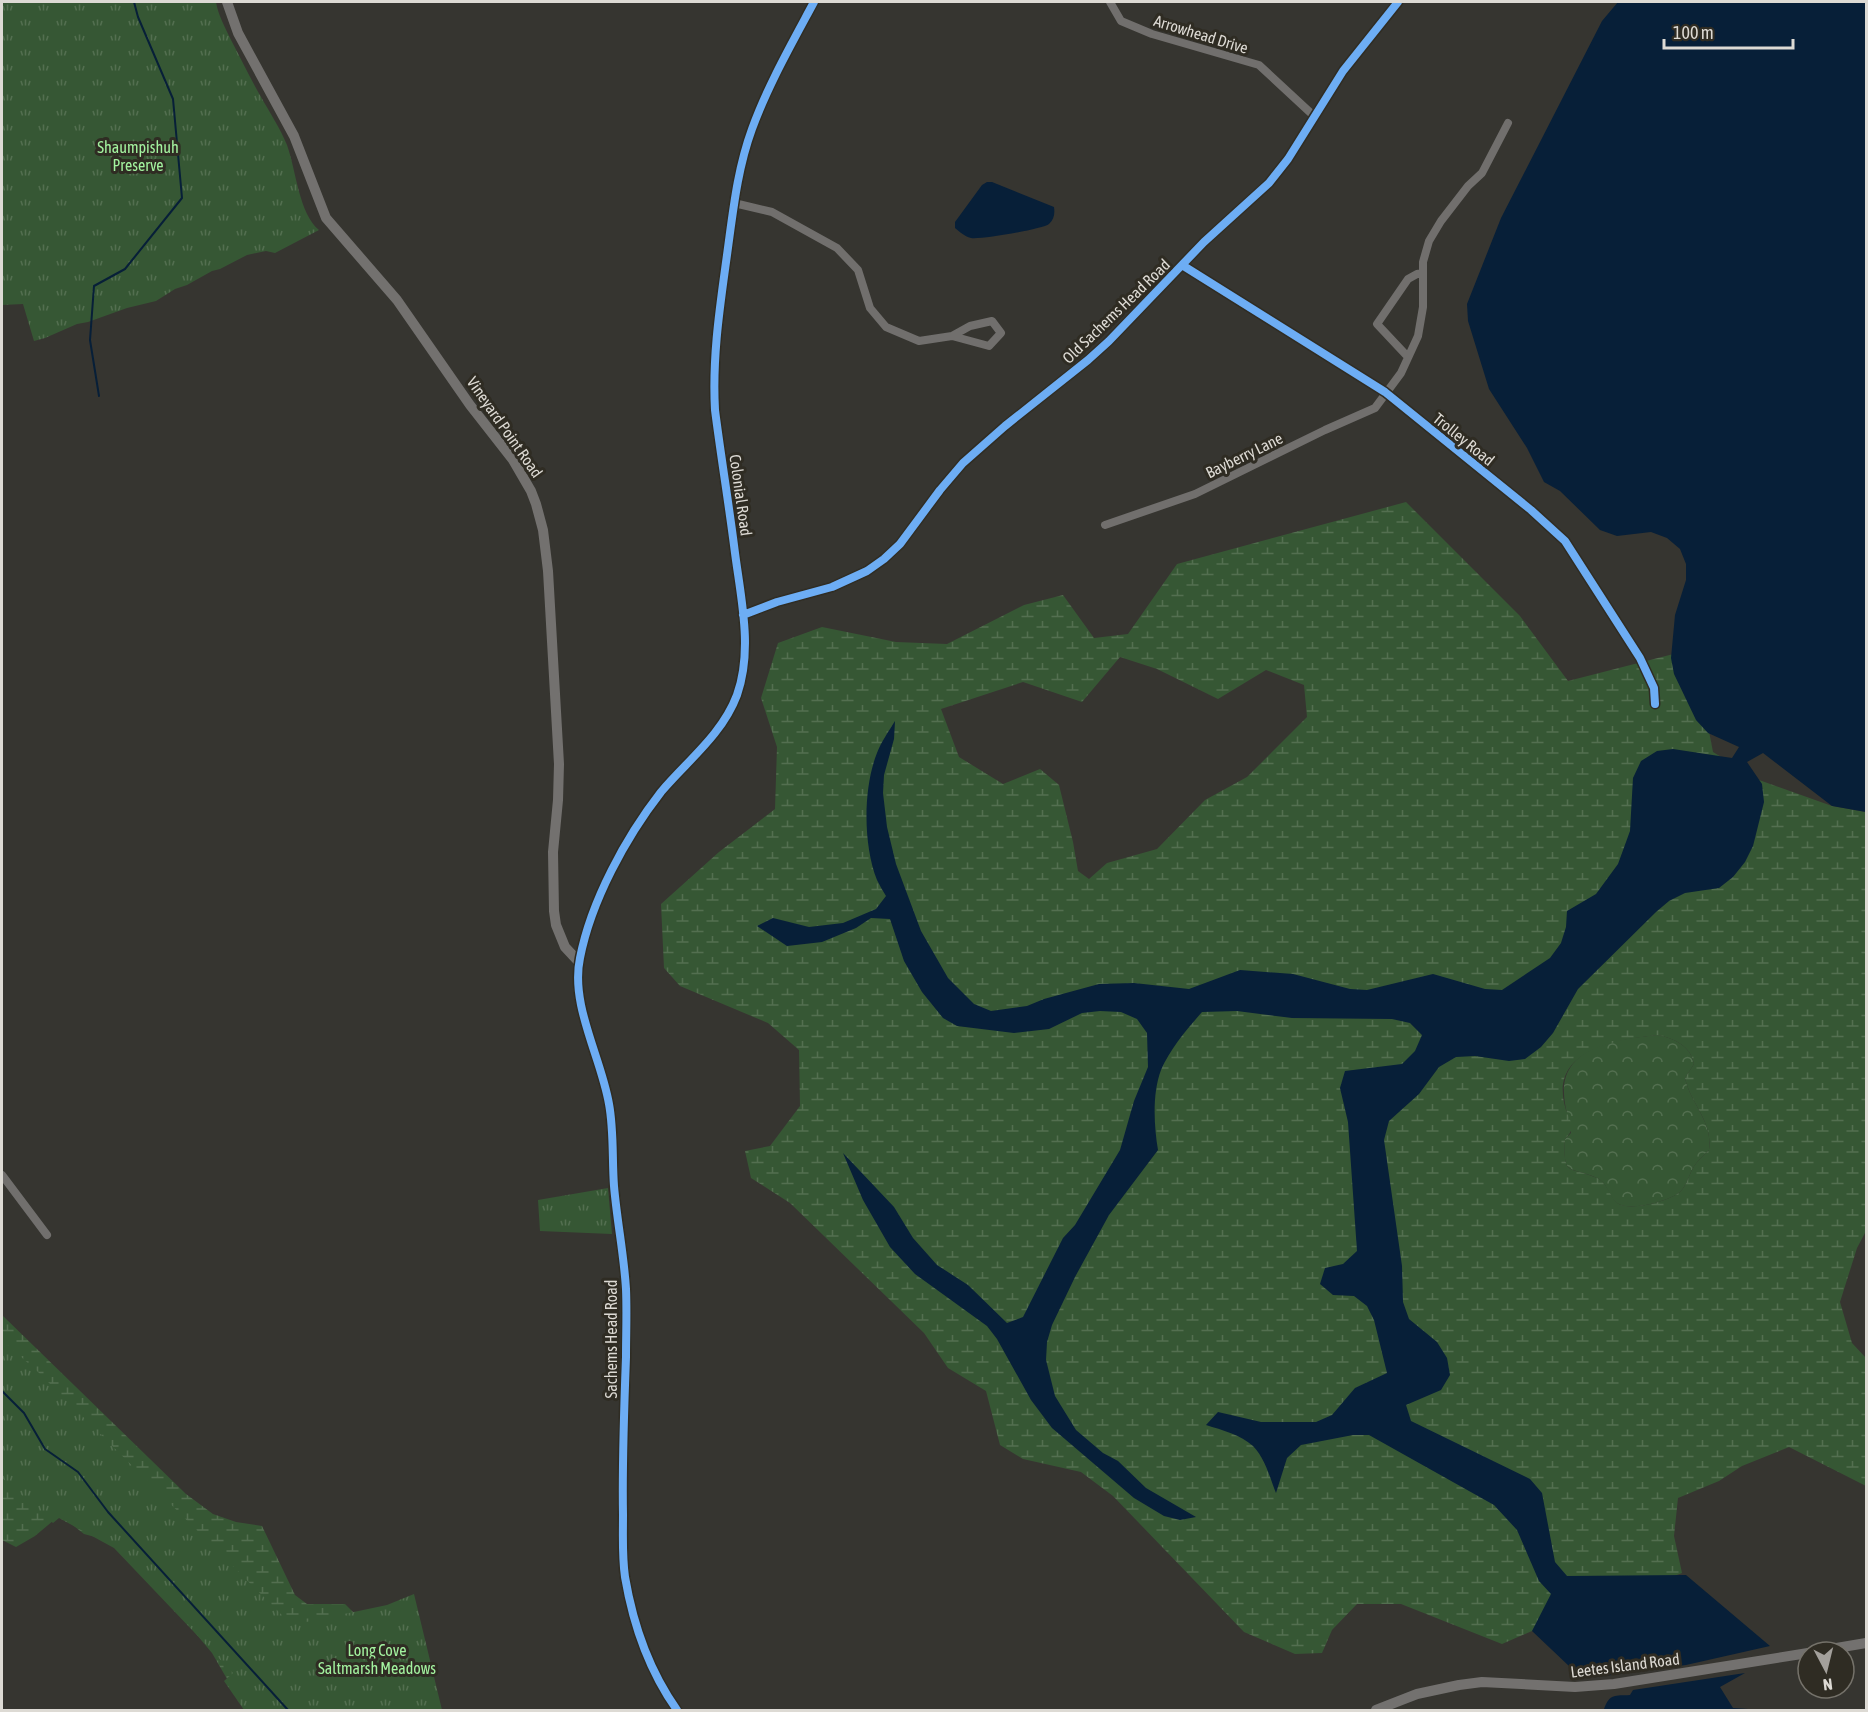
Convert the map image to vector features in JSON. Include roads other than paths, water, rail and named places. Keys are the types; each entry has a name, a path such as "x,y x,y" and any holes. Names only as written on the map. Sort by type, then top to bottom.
{"street":[{"name":"Vineyard Point Road","path":"227,2 238,33 294,136 326,218 405,312 470,405 513,460 536,504 543,530 548,571 559,764 553,852 554,905 556,925 565,947 579,962"},
{"name":"Colonial Road","path":"579,962 582,945 601,895 634,832 660,793 707,743 730,709 737,695 743,671 745,641 743,615 715,410 713,384 716,336 742,160 773,82 814,2"},
{"name":"Arrowhead Drive","path":"1110,2 1121,21 1152,34 1258,65 1314,116"},
{"name":"Old Sachems Head Road","path":"743,615 777,602 832,587 867,571 884,559 900,544 963,463 1095,354 1222,224 1269,183 1288,159 1343,71 1398,2"},
{"name":"Bayberry Lane","path":"1105,525 1195,494 1375,408 1398,377 1421,327 1425,251 1434,231 1468,186 1482,173 1508,123"},
{"path":"734,203 772,212 837,248 858,270 870,308 886,327 920,341 952,336 970,326 992,321 1001,333 989,346 952,336"},
{"name":"Trolley Road","path":"1182,265 1385,392 1531,510 1564,541 1640,658 1654,688 1655,704"},
{"path":"1408,357 1377,324 1408,279 1423,273"},
{"name":"Sachems Head Road","path":"579,962 579,990 582,1006 610,1106 615,1189 626,1287 622,1470 624,1571 632,1609 648,1655 660,1684 677,1710"},
{"path":"2,1175 47,1235"},
{"name":"Leetes Island Road","path":"1376,1710 1417,1694 1459,1685 1482,1682 1552,1687 1602,1685 1796,1655"}],"water":[{"path":"1618,2 1866,2 1866,812 1832,806 1763,753 1747,762 1762,784 1764,802 1753,846 1745,862 1733,877 1719,888 1685,893 1669,901 1656,912 1578,989 1553,1033 1541,1047 1525,1059 1509,1061 1475,1056 1456,1057 1439,1067 1419,1094 1389,1121 1384,1140 1402,1266 1403,1302 1409,1319 1437,1342 1447,1358 1450,1375 1441,1390 1406,1405 1411,1421 1530,1479 1542,1493 1555,1562 1567,1576 1686,1575 1770,1646 1686,1665 1597,1677 1570,1667 1532,1631 1551,1594 1539,1581 1517,1530 1494,1505 1369,1435 1353,1435 1301,1445 1287,1458 1276,1493 1264,1462 1253,1446 1237,1436 1206,1425 1218,1412 1261,1422 1316,1422 1332,1415 1355,1388 1387,1373 1374,1320 1367,1306 1354,1296 1333,1295 1320,1284 1325,1268 1343,1264 1357,1251 1348,1122 1340,1088 1345,1071 1402,1064 1415,1051 1422,1035 1410,1023 1392,1019 1292,1018 1237,1011 1202,1012 1174,1047 1161,1070 1156,1089 1155,1110 1158,1150 1109,1215 1075,1277 1052,1325 1047,1342 1046,1360 1055,1396 1076,1430 1103,1453 1118,1461 1146,1488 1196,1517 1180,1520 1164,1516 1134,1498 1052,1428 1031,1400 997,1339 987,1326 915,1274 890,1247 863,1200 843,1153 894,1207 913,1238 937,1265 968,1285 1007,1323 1023,1317 1063,1238 1075,1225 1120,1150 1134,1101 1148,1067 1147,1033 1137,1019 1121,1012 1100,1011 1082,1013 1049,1029 1014,1033 957,1026 943,1018 922,992 904,961 890,919 871,918 856,928 822,942 787,946 757,926 773,918 809,927 843,923 876,909 886,896 872,866 866,816 872,767 895,721 894,739 884,775 883,793 887,827 896,864 921,931 948,978 974,1004 991,1011 1027,1006 1099,984 1134,983 1189,989 1240,970 1293,974 1350,989 1367,990 1433,974 1485,989 1502,990 1550,958 1561,943 1566,927 1567,911 1596,894 1618,864 1630,831 1633,778 1641,761 1657,751 1673,749 1732,758 1739,747 1708,733 1696,720 1674,674 1671,658 1675,615 1686,580 1686,564 1680,549 1667,538 1651,532 1617,536 1600,530 1560,491 1544,482 1527,448 1489,389 1468,321 1467,304 1501,218 1602,21"},
{"path":"987,182 1054,207 1052,220 1044,226 1011,234 976,238 964,235 955,228 955,222 982,185"},
{"path":"1745,1673 1720,1687 1733,1708 1763,1710 1604,1709 1611,1698 1630,1695 1633,1690"}],"waterway":[{"path":"99,396 90,340 94,286 125,269 182,198 173,99 138,17 134,2"},
{"path":"2,1391 24,1413 45,1449 78,1472 108,1512 288,1710"}],"park label":[{"name":"Shaumpishuh Preserve","path":"138,156"},
{"name":"Long Cove Saltmarsh Meadows","path":"377,1659"}]}
